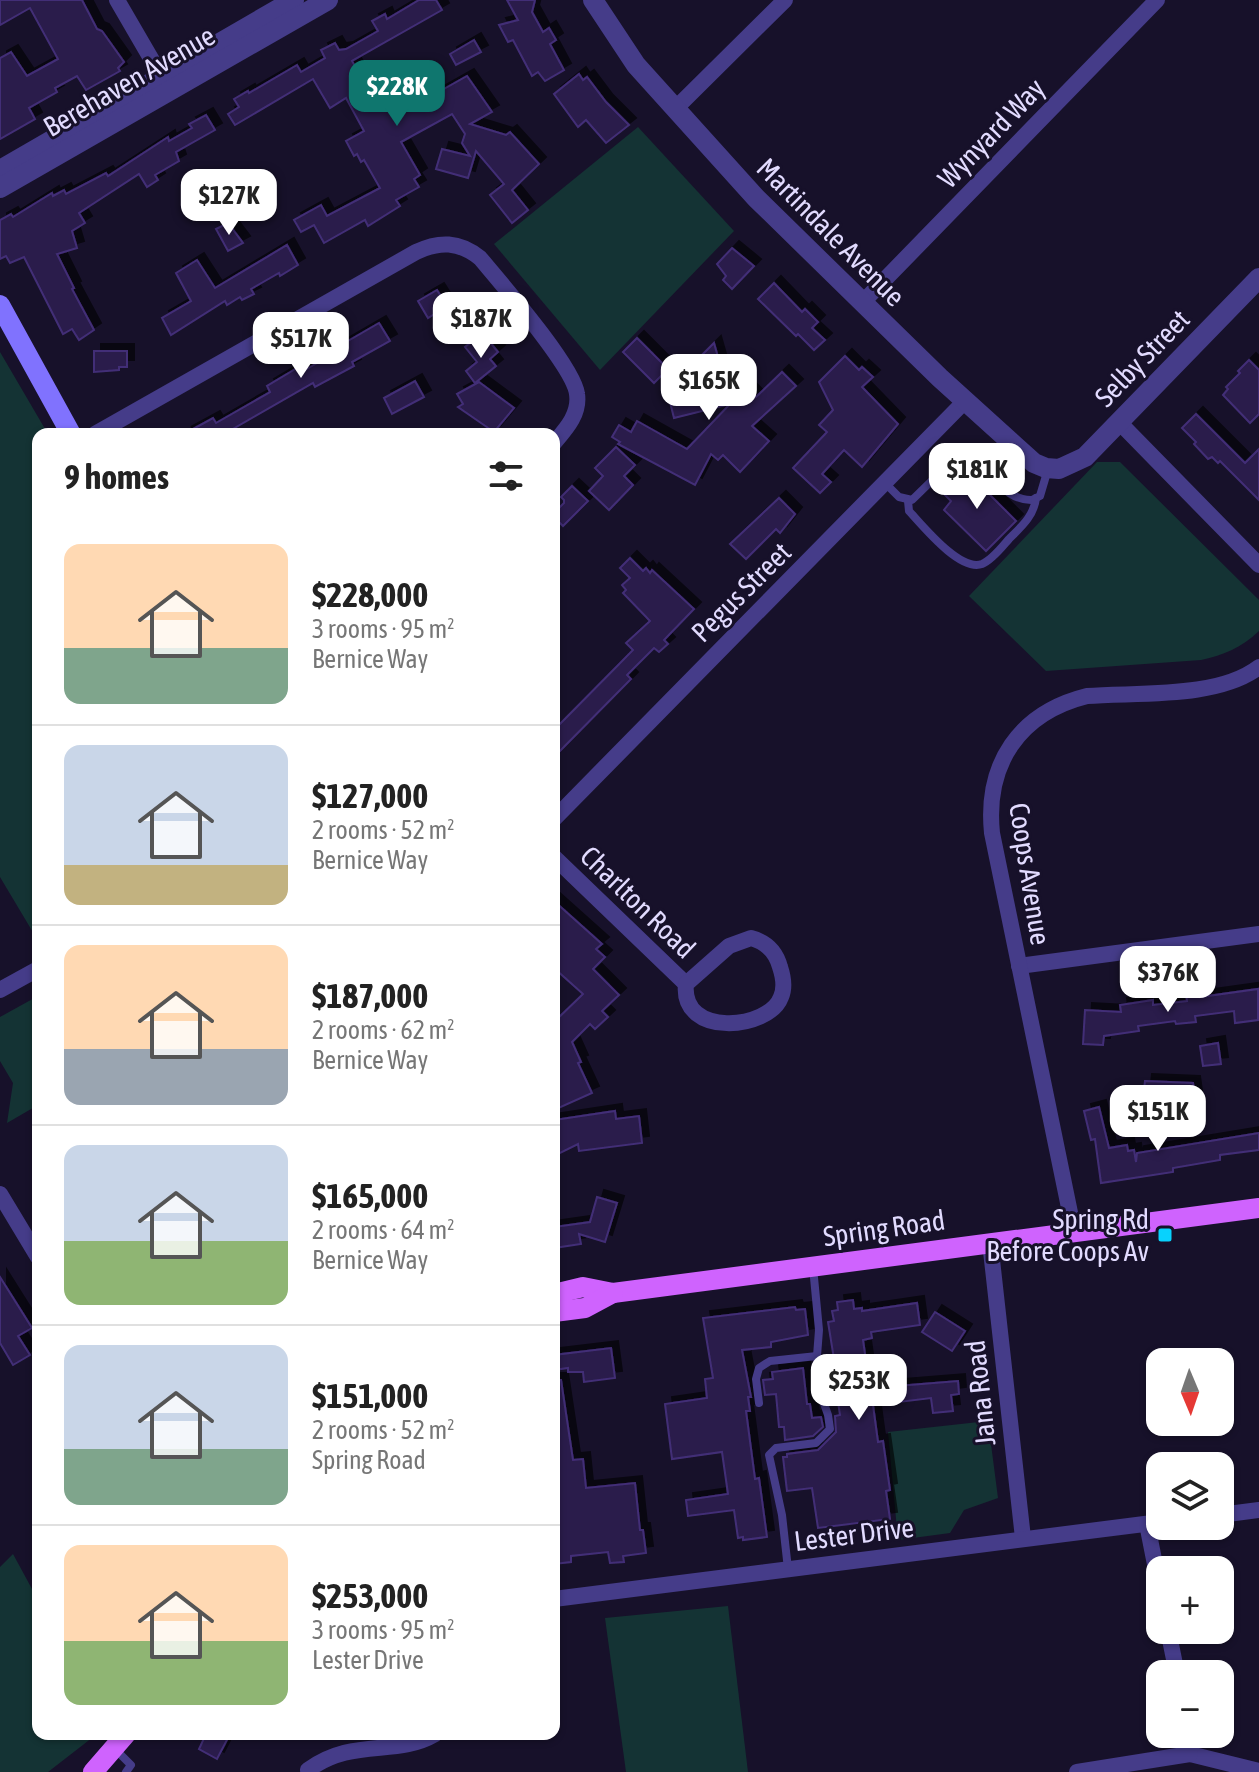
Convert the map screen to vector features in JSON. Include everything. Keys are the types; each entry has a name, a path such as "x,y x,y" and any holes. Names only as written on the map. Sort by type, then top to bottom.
{"main road":[{"path":"0,305 68,428"},
{"name":"Spring Road","path":"560,1293 583,1287 613,1293 1259,1208"},
{"name":"Spring Road","path":"560,1311 585,1308 613,1293"},
{"path":"93,1772 120,1742"}],"street":[{"path":"117,0 166,84"},
{"name":"Berehaven Avenue","path":"0,188 294,0"},
{"name":"Berehaven Avenue","path":"0,170 328,0"},
{"name":"Martindale Avenue","path":"593,0 636,65 756,198 1025,457 1054,469"},
{"path":"675,109 785,0"},
{"name":"Wynyard Way","path":"862,303 1157,0"},
{"path":"106,428 416,252 446,243 469,250 480,258 573,380 577,396 576,411 560,434"},
{"name":"Selby Street","path":"1054,469 1081,460 1259,278"},
{"name":"Pegus Street","path":"560,813 966,400"},
{"path":"1119,422 1259,565"},
{"name":"Coops Avenue","path":"1074,1232 990,816 992,786 1007,751 1035,721 1068,701 1087,696 1203,688 1237,680 1259,667"},
{"name":"Charlton Road","path":"560,863 686,984"},
{"path":"1019,966 1259,934"},
{"path":"751,938 765,943 774,954 780,963 784,987 779,1002 760,1016 741,1021 715,1022 701,1019 687,1005 686,984 729,946 751,938"},
{"path":"0,990 32,972"},
{"path":"0,1194 32,1247"},
{"name":"Jana Road","path":"990,1242 1023,1538"},
{"path":"1234,1513 1259,1510"},
{"name":"Lester Drive","path":"560,1598 1146,1524"},
{"path":"308,1770 323,1759 343,1751 420,1740"},
{"path":"1189,1748 1190,1754"},
{"path":"1077,1772 1190,1754 1259,1771"}],"lane":[{"path":"885,483 908,501 915,498 955,458 964,454 972,457 1013,496 1025,500 1036,498"},
{"path":"908,501 909,511 957,558 969,565 976,565 991,558 1026,522 1054,469"},
{"path":"788,1569 782,1515 769,1455 776,1448 816,1443 830,1429 820,1392 817,1356 819,1330 813,1266"},
{"path":"759,1403 756,1379 759,1368 770,1361 817,1356"},
{"path":"120,1742 131,1765 126,1772"}],"green space":[{"path":"638,127 734,231 600,370 494,244"},
{"path":"0,352 44,428 32,428 32,931 0,877"},
{"path":"1097,462 1120,462 1259,600 1259,631 1232,650 1201,660 1046,671 969,596"},
{"path":"32,999 32,1108 7,1123 13,1083 0,1061 0,1017"},
{"path":"988,1421 998,1498 964,1510 950,1533 898,1540 888,1432"},
{"path":"13,1554 32,1589 32,1740 89,1740 48,1772 0,1772 0,1567"},
{"path":"728,1606 748,1772 626,1772 605,1618"}],"building":[{"path":"0,0 82,0 97,29 102,31 124,62 118,68 120,71 86,90 77,76 55,88 57,92 29,108 35,119 0,139 0,58 11,52 27,76 58,59 30,8 0,25"},
{"path":"419,0 436,0 442,10 352,61 374,100 398,87 402,94 411,89 419,103 467,76 492,112 470,124 506,135 510,132 539,164 512,190 528,210 512,223 490,195 504,184 476,151 468,178 436,169 442,149 470,156 462,143 465,134 452,114 401,142 420,175 414,179 419,187 396,200 400,206 368,226 365,220 324,243 314,225 301,232 294,220 321,205 327,216 380,188 364,160 361,162 357,154 354,156 346,141 364,131 346,98 330,108 313,79 235,125 228,114 239,107 234,99 297,65 301,72 325,58 321,50 335,43 339,50 346,49 378,31 372,21 385,14 387,19"},
{"path":"507,0 535,0 532,12 543,32 549,28 556,40 550,44 564,70 545,81 538,72 532,76 513,40 508,42 499,25 518,20"},
{"path":"474,40 481,52 456,65 450,54"},
{"path":"579,74 583,80 587,77 629,125 606,143 586,120 578,127 554,94"},
{"path":"206,115 215,130 176,152 179,161 155,175 158,180 147,187 139,174 79,213 85,223 72,231 77,248 57,254 94,330 79,340 72,329 63,334 24,257 10,263 6,256 0,259 0,220 11,214 13,217 52,193 53,196 64,190 66,194 106,173 108,176 168,137 169,141 192,128 189,124"},
{"path":"228,223 243,243 228,251 216,229"},
{"path":"287,245 298,265 251,289 254,294 242,300 240,297 227,305 225,301 171,335 162,318 191,301 176,273 197,260 215,288"},
{"path":"732,248 754,266 732,289 723,280 726,276 717,264"},
{"path":"774,283 802,312 805,309 818,322 812,328 825,340 814,350 758,299"},
{"path":"437,290 447,306 428,318 418,301"},
{"path":"379,323 390,341 352,362 354,366 315,387 313,383 234,428 195,428 213,418 216,423 270,392 267,386 297,368 300,373 324,359 322,356"},
{"path":"637,338 668,369 654,383 623,352"},
{"path":"475,339 482,347 489,341 498,352 490,359 496,366 475,383 466,371 477,362 465,347"},
{"path":"714,343 727,389 738,379 756,397 782,372 796,386 752,426 769,441 740,472 723,455 718,460 711,454 695,485 618,444 620,442 612,437 619,425 631,432 637,421 687,449 730,404 674,418 668,394 696,387 690,367 696,365 696,361"},
{"path":"94,351 127,351 127,367 94,372"},
{"path":"845,356 859,370 862,367 873,377 862,387 898,424 862,467 844,450 822,474 831,482 820,493 793,468 827,432 819,425 833,410 819,382"},
{"path":"1249,360 1259,370 1259,414 1250,423 1223,395"},
{"path":"415,381 424,397 392,414 384,398"},
{"path":"479,382 514,408 497,428 488,428 458,407 463,404 457,394"},
{"path":"1196,414 1245,463 1259,449 1259,500 1220,461 1218,463 1212,457 1208,459 1182,428"},
{"path":"616,447 635,465 624,476 633,485 609,510 589,491 603,476 595,468"},
{"path":"961,473 968,473 1016,521 986,551 944,510 951,501 942,492"},
{"path":"572,486 588,501 563,526 560,523 560,507 564,500 561,497"},
{"path":"779,498 795,514 780,533 776,529 746,559 730,544"},
{"path":"630,558 643,571 646,568 650,573 652,570 694,609 664,640 668,644 659,652 654,648 627,675 631,679 560,751 560,724 633,650 626,643 650,621 623,593 626,590 622,585 630,578 620,568"},
{"path":"560,906 602,944 596,949 605,957 593,969 619,995 602,1011 608,1017 595,1029 590,1024 572,1042 592,1093 560,1107 560,1016 583,994 560,973"},
{"path":"1258,989 1258,1020 1235,1023 1234,1011 1195,1016 1196,1022 1176,1024 1175,1021 1138,1026 1139,1031 1104,1036 1103,1045 1083,1044 1085,1010 1121,1012 1120,1005 1153,1000 1153,1005 1187,1001 1186,992 1199,990 1200,997"},
{"path":"1218,1043 1221,1064 1203,1066 1200,1046"},
{"path":"1145,1081 1193,1083 1197,1112 1178,1113 1178,1125 1161,1124 1161,1121 1153,1121 1153,1116 1141,1116"},
{"path":"1099,1107 1109,1148 1127,1145 1128,1151 1134,1150 1136,1162 1137,1153 1259,1133 1259,1150 1220,1155 1220,1160 1173,1168 1173,1172 1101,1183 1095,1139 1091,1140 1084,1111"},
{"path":"615,1111 616,1119 639,1116 642,1143 579,1151 578,1144 560,1153 560,1119"},
{"path":"597,1197 617,1203 605,1242 579,1234 581,1244 560,1247 560,1226 590,1222"},
{"path":"0,1277 32,1328 18,1336 30,1355 13,1365 0,1343"},
{"path":"853,1300 854,1309 862,1308 862,1311 917,1303 920,1325 871,1332 872,1338 863,1340 867,1368 888,1365 890,1385 897,1386 958,1381 959,1394 951,1395 953,1411 933,1413 931,1398 873,1405 878,1442 883,1441 890,1490 886,1491 890,1519 818,1528 812,1488 787,1491 783,1457 818,1450 836,1432 835,1416 840,1415 838,1402 841,1402 828,1322 834,1321 832,1311 838,1310 837,1302"},
{"path":"795,1307 796,1310 805,1309 808,1335 771,1342 771,1347 742,1350 751,1397 748,1397 750,1411 746,1411 755,1479 759,1478 767,1537 743,1540 743,1537 738,1538 734,1510 688,1516 686,1500 728,1494 722,1452 672,1459 665,1404 707,1398 705,1379 713,1378 703,1318"},
{"path":"935,1312 965,1331 952,1351 922,1332"},
{"path":"611,1348 615,1378 584,1382 583,1372 560,1369 560,1354"},
{"path":"803,1368 807,1404 810,1404 812,1418 821,1417 823,1427 813,1436 785,1440 784,1427 779,1427 776,1394 765,1395 763,1380 773,1379 772,1372"},
{"path":"560,1380 573,1460 583,1459 586,1488 635,1483 646,1553 623,1556 624,1562 610,1563 608,1552 571,1556 571,1562 560,1563"},
{"path":"203,1740 227,1740 217,1759 199,1749"}],"place":[{"name":"Spring Rd Before Coops Av","path":"1165,1235"}]}
